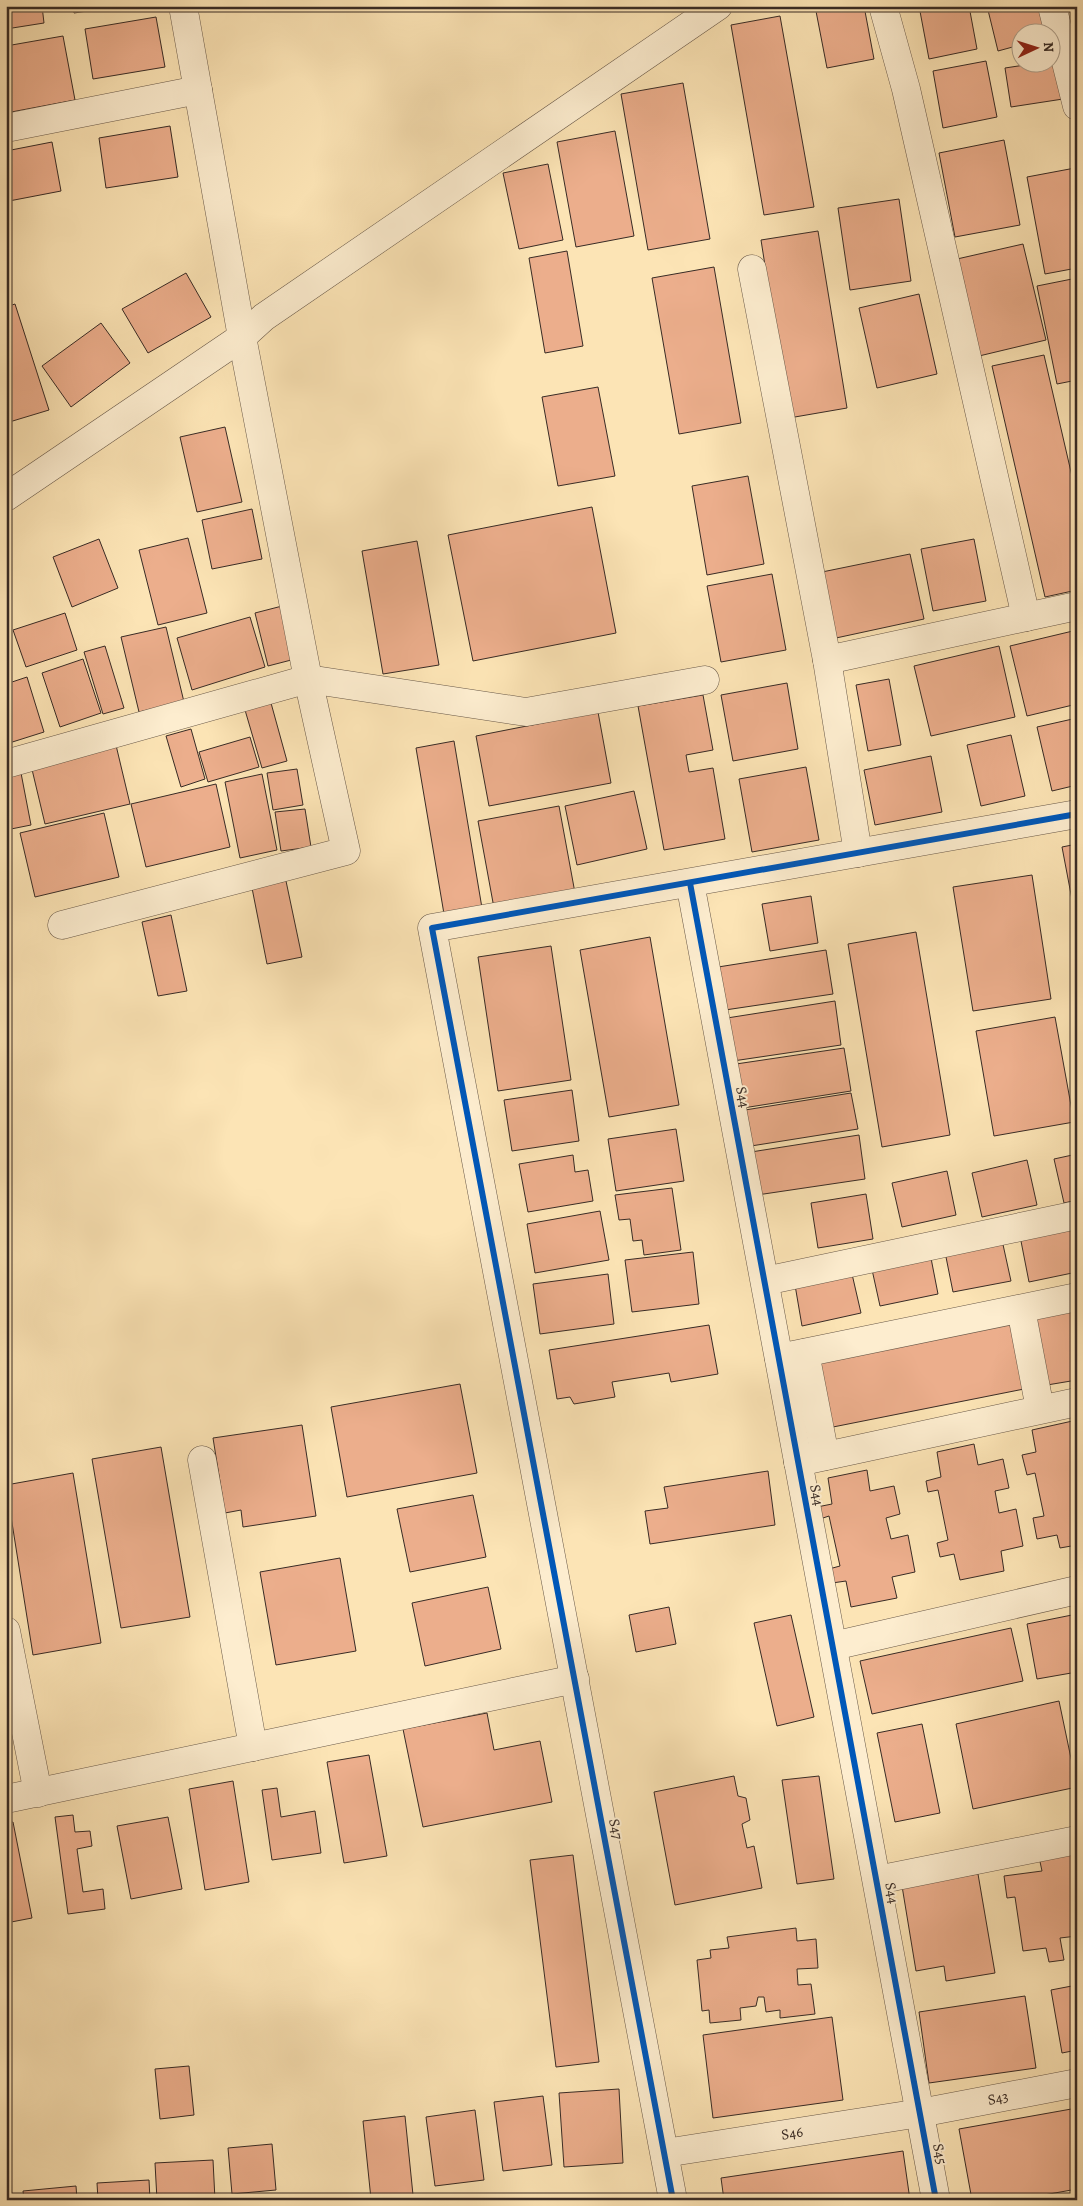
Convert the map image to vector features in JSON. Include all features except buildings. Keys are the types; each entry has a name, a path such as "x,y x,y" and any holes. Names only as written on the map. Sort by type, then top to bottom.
{"street":[{"path":"62,925 346,851 308,679 242,337 183,6"},
{"path":"6,497 242,337 264,317 718,6"},
{"path":"883,6 906,89 1026,617"},
{"path":"1052,6 1077,106"},
{"path":"6,128 198,90"},
{"path":"752,270 827,660 858,853"},
{"path":"827,660 1077,606"},
{"path":"6,764 308,679 526,712 705,680"},
{"path":"690,883 1077,814"},
{"name":"S44","path":"690,883 765,1281 792,1355 798,1462 920,2113"},
{"name":"S47","path":"673,2200 432,928 690,883"},
{"path":"765,1281 1077,1214"},
{"path":"825,1456 792,1355 1077,1297"},
{"path":"1021,1309 1040,1409"},
{"path":"798,1462 1077,1402"},
{"path":"202,1460 253,1747"},
{"path":"833,1646 1077,1590"},
{"path":"6,1630 38,1793"},
{"path":"6,1799 575,1679"},
{"path":"877,1880 1077,1840"},
{"name":"S43","path":"920,2113 1077,2083"},
{"name":"S46","path":"665,2153 920,2113"},
{"name":"S45","path":"920,2113 936,2200"}],"cycle path":[{"path":"673,2200 432,928 1077,814"},
{"path":"690,883 936,2200"}]}
